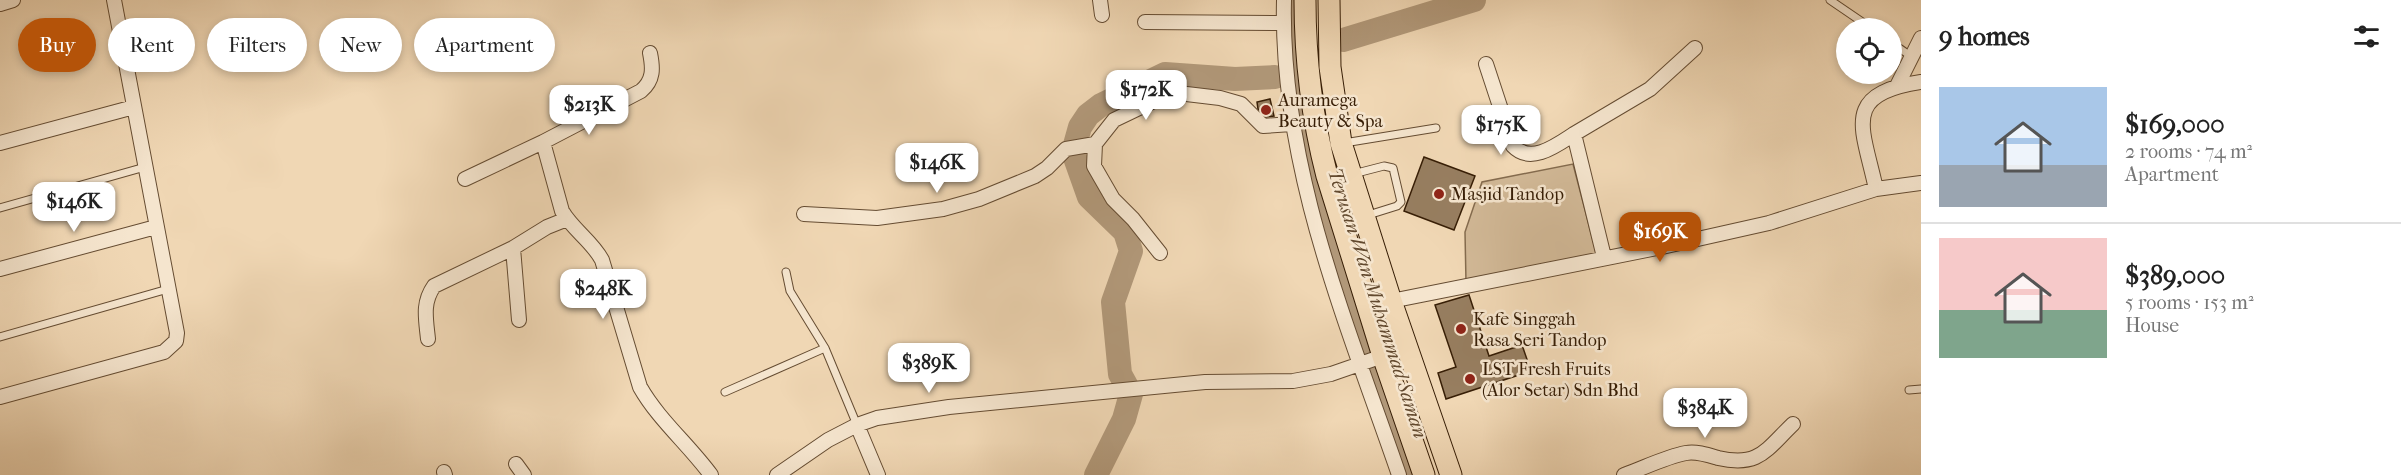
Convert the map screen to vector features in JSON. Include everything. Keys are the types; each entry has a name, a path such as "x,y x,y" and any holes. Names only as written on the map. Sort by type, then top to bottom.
{"main road":[{"path":"1305,0 1308,71 1320,147 1383,356 1424,475"},
{"path":"1329,0 1329,67 1341,143 1391,301 1451,475"}],"street":[{"path":"0,4 13,0"},
{"path":"1,393 164,352 176,341 177,333 114,0"},
{"path":"1100,0 1102,15"},
{"path":"1284,0 1292,124 1303,180 1360,364 1399,475"},
{"path":"1145,22 1284,23"},
{"path":"1897,86 1921,38"},
{"path":"1486,64 1513,146 1520,153 1527,154 1548,151 1650,89 1695,48"},
{"path":"465,179 543,142 648,85 652,68 650,53"},
{"path":"1876,189 1862,125 1862,112 1872,99 1897,86 1921,82"},
{"path":"804,214 877,218 943,209 979,199 1035,176 1047,168 1066,149 1093,145 1114,120 1162,97 1178,93 1220,98 1241,104 1263,126 1292,124"},
{"path":"0,143 134,107"},
{"path":"1574,134 1604,257"},
{"path":"543,142 558,200 567,219 589,241 602,260 635,374 648,400 695,453 711,475"},
{"path":"1093,145 1094,166 1102,184 1160,253"},
{"path":"1391,301 1662,247 1769,223 1876,189 1921,183"},
{"path":"428,339 425,304 434,286 513,248 547,227 567,219"},
{"path":"0,269 156,227"},
{"path":"513,248 519,320"},
{"path":"777,475 828,440 857,425 878,418 949,407 1205,382 1293,381 1331,374 1383,356"},
{"path":"1624,475 1685,453 1698,453 1736,462 1748,461 1762,454 1793,424"},
{"path":"857,425 878,475"}],"lane":[{"path":"1830,0 1856,18"},
{"path":"1902,50 1912,57"},
{"path":"1341,143 1436,128"},
{"path":"1351,174 1384,166 1393,168 1401,202 1397,206 1363,216"},
{"path":"0,208 145,167"},
{"path":"786,272 790,291 825,348 857,425"},
{"path":"0,337 168,289"},
{"path":"725,392 825,348"},
{"path":"1909,390 1921,389"}],"shaded area":[{"path":"1573,164 1597,256 1466,282 1465,232 1482,182"}],"building":[{"name":"Auramega Beauty & Spa","path":"1270,99 1274,116 1266,117 1258,109 1257,102"},
{"name":"Masjid Tandop","path":"1424,157 1475,176 1454,230 1404,211"},
{"path":"1469,295 1489,356 1522,345 1531,371 1446,399 1438,373 1456,367 1435,305"}],"waterway":[{"name":"Terusan Wan Muhammad Saman","path":"1295,0 1300,98 1314,187 1413,475"},
{"path":"1343,40 1474,0"},
{"path":"1096,475 1124,419 1131,394 1120,374 1113,302 1131,251 1125,232 1089,197 1073,152 1080,127 1088,115 1101,105 1165,74 1235,79 1275,77"}],"place":[{"name":"Auramega Beauty & Spa","path":"1266,110"},
{"name":"Masjid Tandop","path":"1439,194"},
{"name":"Kafe Singgah Rasa Seri Tandop","path":"1461,329"},
{"name":"LST Fresh Fruits (Alor Setar) Sdn Bhd","path":"1470,379"}]}
